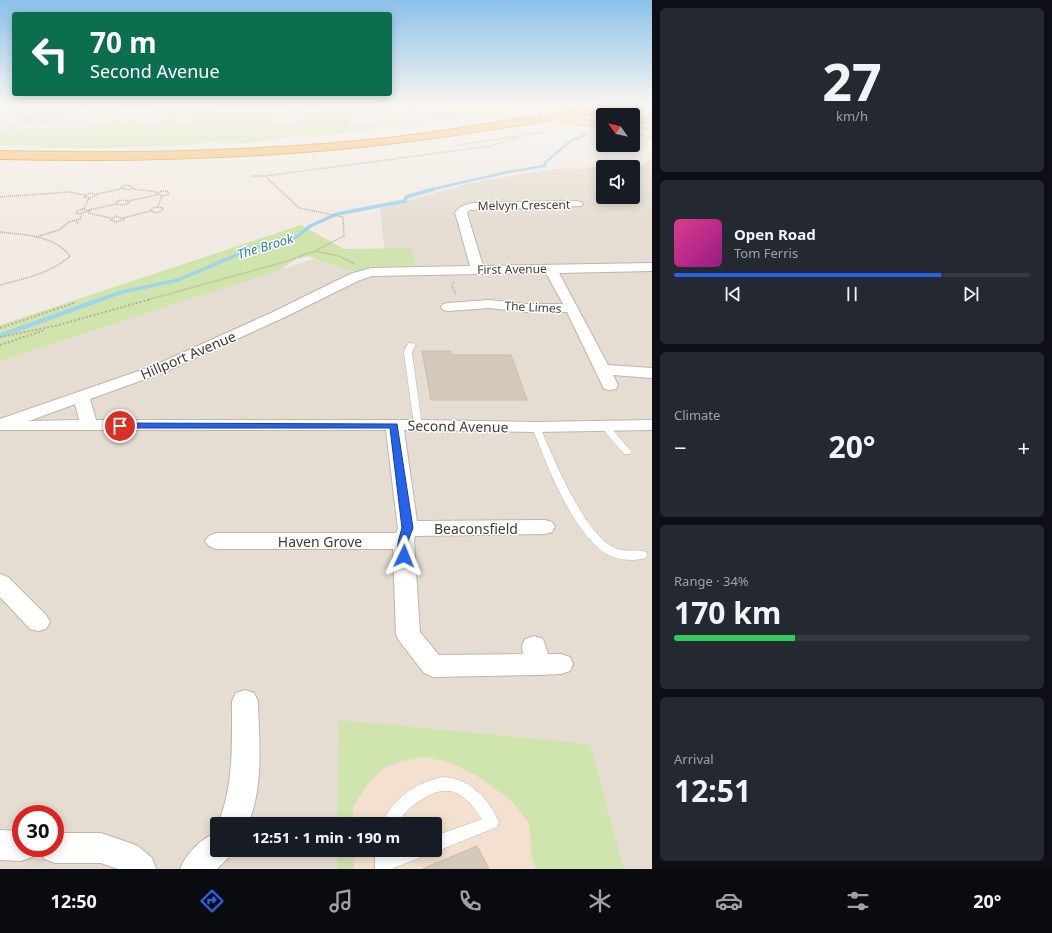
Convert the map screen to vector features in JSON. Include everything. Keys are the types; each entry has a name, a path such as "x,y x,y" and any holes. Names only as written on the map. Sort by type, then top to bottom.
{"highway":[{"path":"179,151 244,146"},
{"path":"0,150 78,152 179,151 285,146"},
{"path":"239,154 333,146"},
{"path":"0,155 128,157 239,154 379,146"}],"street":[{"name":"Melvyn Crescent","path":"478,270 461,212 463,210 472,206 577,204"},
{"name":"First Avenue","path":"371,272 652,267"},
{"name":"The Limes","path":"455,306 489,304 525,308 572,308 550,268"},
{"name":"Hillport Avenue","path":"0,426 159,369 271,318 355,277 371,272"},
{"path":"572,308 610,385"},
{"path":"602,369 652,373"},
{"path":"81,396 90,426"},
{"name":"Second Avenue","path":"0,426 418,425 536,428 604,425 652,425"},
{"path":"394,426 405,535 408,635 433,666 545,658"},
{"name":"Beaconsfield","path":"405,535 545,527"},
{"name":"Haven Grove","path":"216,541 405,535"},
{"path":"0,583 38,622"},
{"path":"238,817 242,792 245,701"},
{"path":"0,845 12,846"},
{"path":"64,848 100,848 127,857 141,869"},
{"path":"195,869 210,854"}],"lane":[{"path":"412,345 409,348 408,353 418,425"},
{"path":"604,425 627,452"},
{"path":"536,428 550,464 563,489 588,530 604,546 619,555 642,555"},
{"path":"392,817 410,799 431,786 451,782 469,791 482,806 492,822 442,841"},
{"path":"383,861 397,857"}],"path":[{"path":"251,176 265,176 492,146"},
{"path":"0,345 55,326 284,262 315,251 344,236 343,217 299,208 265,176"},
{"path":"116,204 116,202 120,200 129,201 156,194 163,191 169,193 162,196 156,194 132,188 133,186 128,185 122,187 121,189"},
{"path":"0,197 68,192 85,195 90,193 97,194 132,188"},
{"path":"85,195 84,197 89,198 95,197 97,194"},
{"path":"158,207 162,196"},
{"path":"84,209 89,198"},
{"path":"124,218 118,216 112,218 89,211 84,209 76,212 78,214 82,214 89,211 116,204 126,204 129,203 129,201"},
{"path":"112,218 110,221 117,222 123,220 124,218 150,211 151,209 158,207 163,208 163,210 156,213 150,211"},
{"path":"35,237 59,230 69,222 80,219 82,214"},
{"path":"0,233 4,232 35,237 55,242 66,249 70,256 65,261 44,272 0,285"},
{"path":"315,251 339,256 371,272"},
{"path":"455,306 452,286 459,270"},
{"path":"0,328 74,303"},
{"path":"0,337 55,326"}],"shaded area":[{"path":"652,158 652,869 0,869 0,361 344,249 386,265 380,208 471,183 544,170 596,167 596,204 640,204 640,165"},
{"path":"339,720 590,744 624,869 337,869 337,857 442,857 442,817 337,817"}],"green space":[{"path":"36,146 174,146 105,148 48,148"},
{"path":"301,225 344,249 411,248 416,264 349,271 309,256 296,259 280,270 0,361 0,325"},
{"path":"339,720 590,744 624,869 537,869 532,860 529,823 512,801 474,774 445,761 424,757 401,761 382,769 366,786 353,807 352,817 337,817"},
{"path":"337,857 353,857 354,869 337,869"}],"building":[{"path":"422,351 450,351 451,355 511,355 527,400 431,400"},
{"path":"477,846 489,869 422,869"}],"waterway":[{"name":"The Brook","path":"429,190 508,172 545,166 545,162 565,146"},
{"name":"The Brook","path":"99,300 122,292 178,280 248,250 298,236 310,226 337,214 405,201 406,197 434,189"},
{"name":"The Brook","path":"0,336 102,299"}],"route":[{"path":"120,426 394,426 408,528 403,541 404,556"}]}
